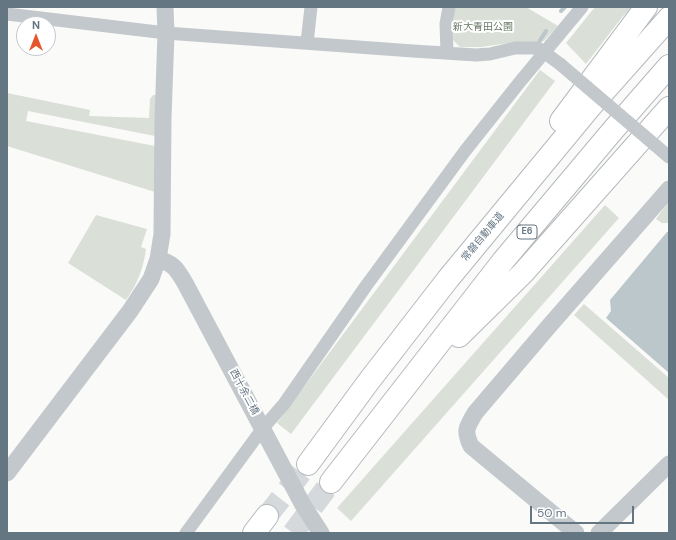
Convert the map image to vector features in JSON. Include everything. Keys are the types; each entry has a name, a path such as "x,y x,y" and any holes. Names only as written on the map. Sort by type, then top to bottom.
{"highway":[{"path":"448,279 579,95 646,7"},
{"name":"常磐自動車道","path":"308,464 369,381 448,279 590,107 669,18"},
{"name":"E6","path":"332,482 503,262 614,129 669,66"},
{"path":"392,403 523,273 669,108"},
{"path":"254,533 267,516"}],"street":[{"path":"7,473 130,311 152,279 158,259 162,234 163,118 166,33 165,7"},
{"path":"307,43 311,7"},
{"path":"447,52 446,24 449,7"},
{"path":"186,533 264,428 284,404 366,286 461,158 544,52 582,7"},
{"path":"7,14 166,33 476,55 490,54 515,48 538,48 560,64 669,157"},
{"path":"576,533 471,446 466,435 468,424 475,413 550,324 669,189"},
{"name":"西十余二橋","path":"158,259 168,262 176,268 186,283 304,505 322,533"},
{"path":"599,533 669,464"}],"green space":[{"name":"新大青田公園","path":"454,7 526,7 558,26 544,41 534,44 516,42 481,47 460,47 453,40"},
{"path":"595,7 632,7 623,16 586,64 566,43"},
{"path":"540,70 555,81 291,434 277,423"},
{"path":"7,93 90,110 89,116 149,118 150,99 153,95 156,95 155,136 28,111 26,121 155,146 155,192 7,146"},
{"path":"669,201 669,223 662,223 656,219"},
{"path":"605,205 619,218 351,521 337,508"},
{"path":"96,215 147,229 141,247 146,249 142,269 134,288 126,300 68,263"},
{"path":"584,304 669,378 669,400 574,315"}],"shaded area":[{"path":"667,232 669,232 669,373 606,318 611,311 610,300"}],"waterway":[{"path":"561,11 565,7"},
{"path":"539,42 546,31"}],"tunnel":[{"path":"267,516 308,464"},
{"path":"293,533 331,482"}]}
